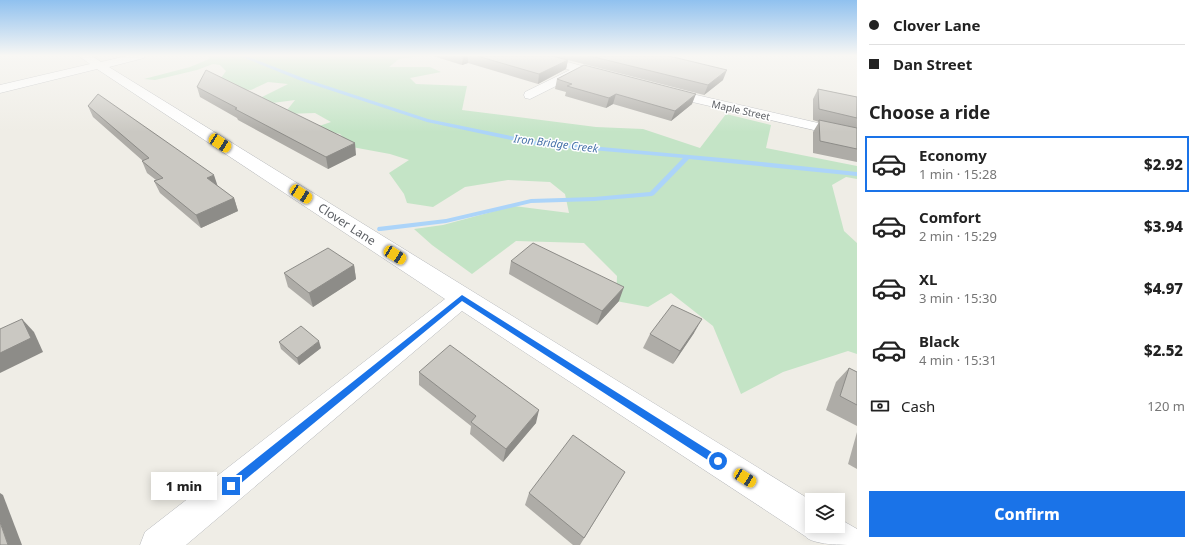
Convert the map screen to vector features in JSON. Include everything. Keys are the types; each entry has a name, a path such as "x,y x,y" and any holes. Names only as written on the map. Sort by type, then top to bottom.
{"street":[{"path":"0,89 25,81"},
{"name":"Clover Lane","path":"124,81 805,517"},
{"path":"530,96 557,81"},
{"name":"Maple Street","path":"655,89 857,136"},
{"path":"158,545 462,298"},
{"path":"830,533 849,545"}],"green space":[{"path":"226,81 413,81 416,84 467,86 462,110 596,127 643,129 700,148 726,114 771,125 766,148 857,166 857,179 846,177 832,185 844,231 857,243 857,354 848,351 783,372 741,394 713,326 671,293 648,307 616,301 617,276 584,243 516,241 472,274 432,245 414,229 443,225 514,206 569,213 565,194 550,182 508,180 465,187 433,207 407,203 404,194 389,173 409,160 390,154 352,147 340,134 313,128 331,122 315,113 284,114 295,100 265,104 262,97 288,84 268,82 251,90 237,89"}],"building":[{"path":"200,81 229,81 355,143 326,157 235,109 237,108 197,87"},
{"path":"564,81 647,81 696,94 675,111 616,94 609,98 567,86 572,84"},
{"path":"693,81 713,81 708,85"},
{"path":"818,89 857,97 857,118 819,109"},
{"path":"98,94 214,175 207,178 234,198 196,215 154,181 163,178 142,161 149,158 88,106"},
{"path":"819,120 857,128 857,149 820,141"},
{"path":"533,243 624,287 602,311 511,261"},
{"path":"328,248 354,265 309,293 284,273"},
{"path":"672,305 702,319 680,351 650,334"},
{"path":"22,319 31,338 0,353 0,329"},
{"path":"301,326 319,341 297,358 279,342"},
{"path":"450,345 539,410 506,449 471,422 476,416 419,372"},
{"path":"849,368 857,372 857,405 840,396"},
{"path":"573,435 625,472 584,538 529,493"},
{"path":"0,522 8,545 0,545"}],"waterway":[{"name":"Iron Bridge Creek","path":"308,81 427,120 535,143 857,174"},
{"path":"381,229 446,221 531,201 594,199 652,194 687,157"}],"route":[{"path":"231,486 462,298 718,461"}]}
